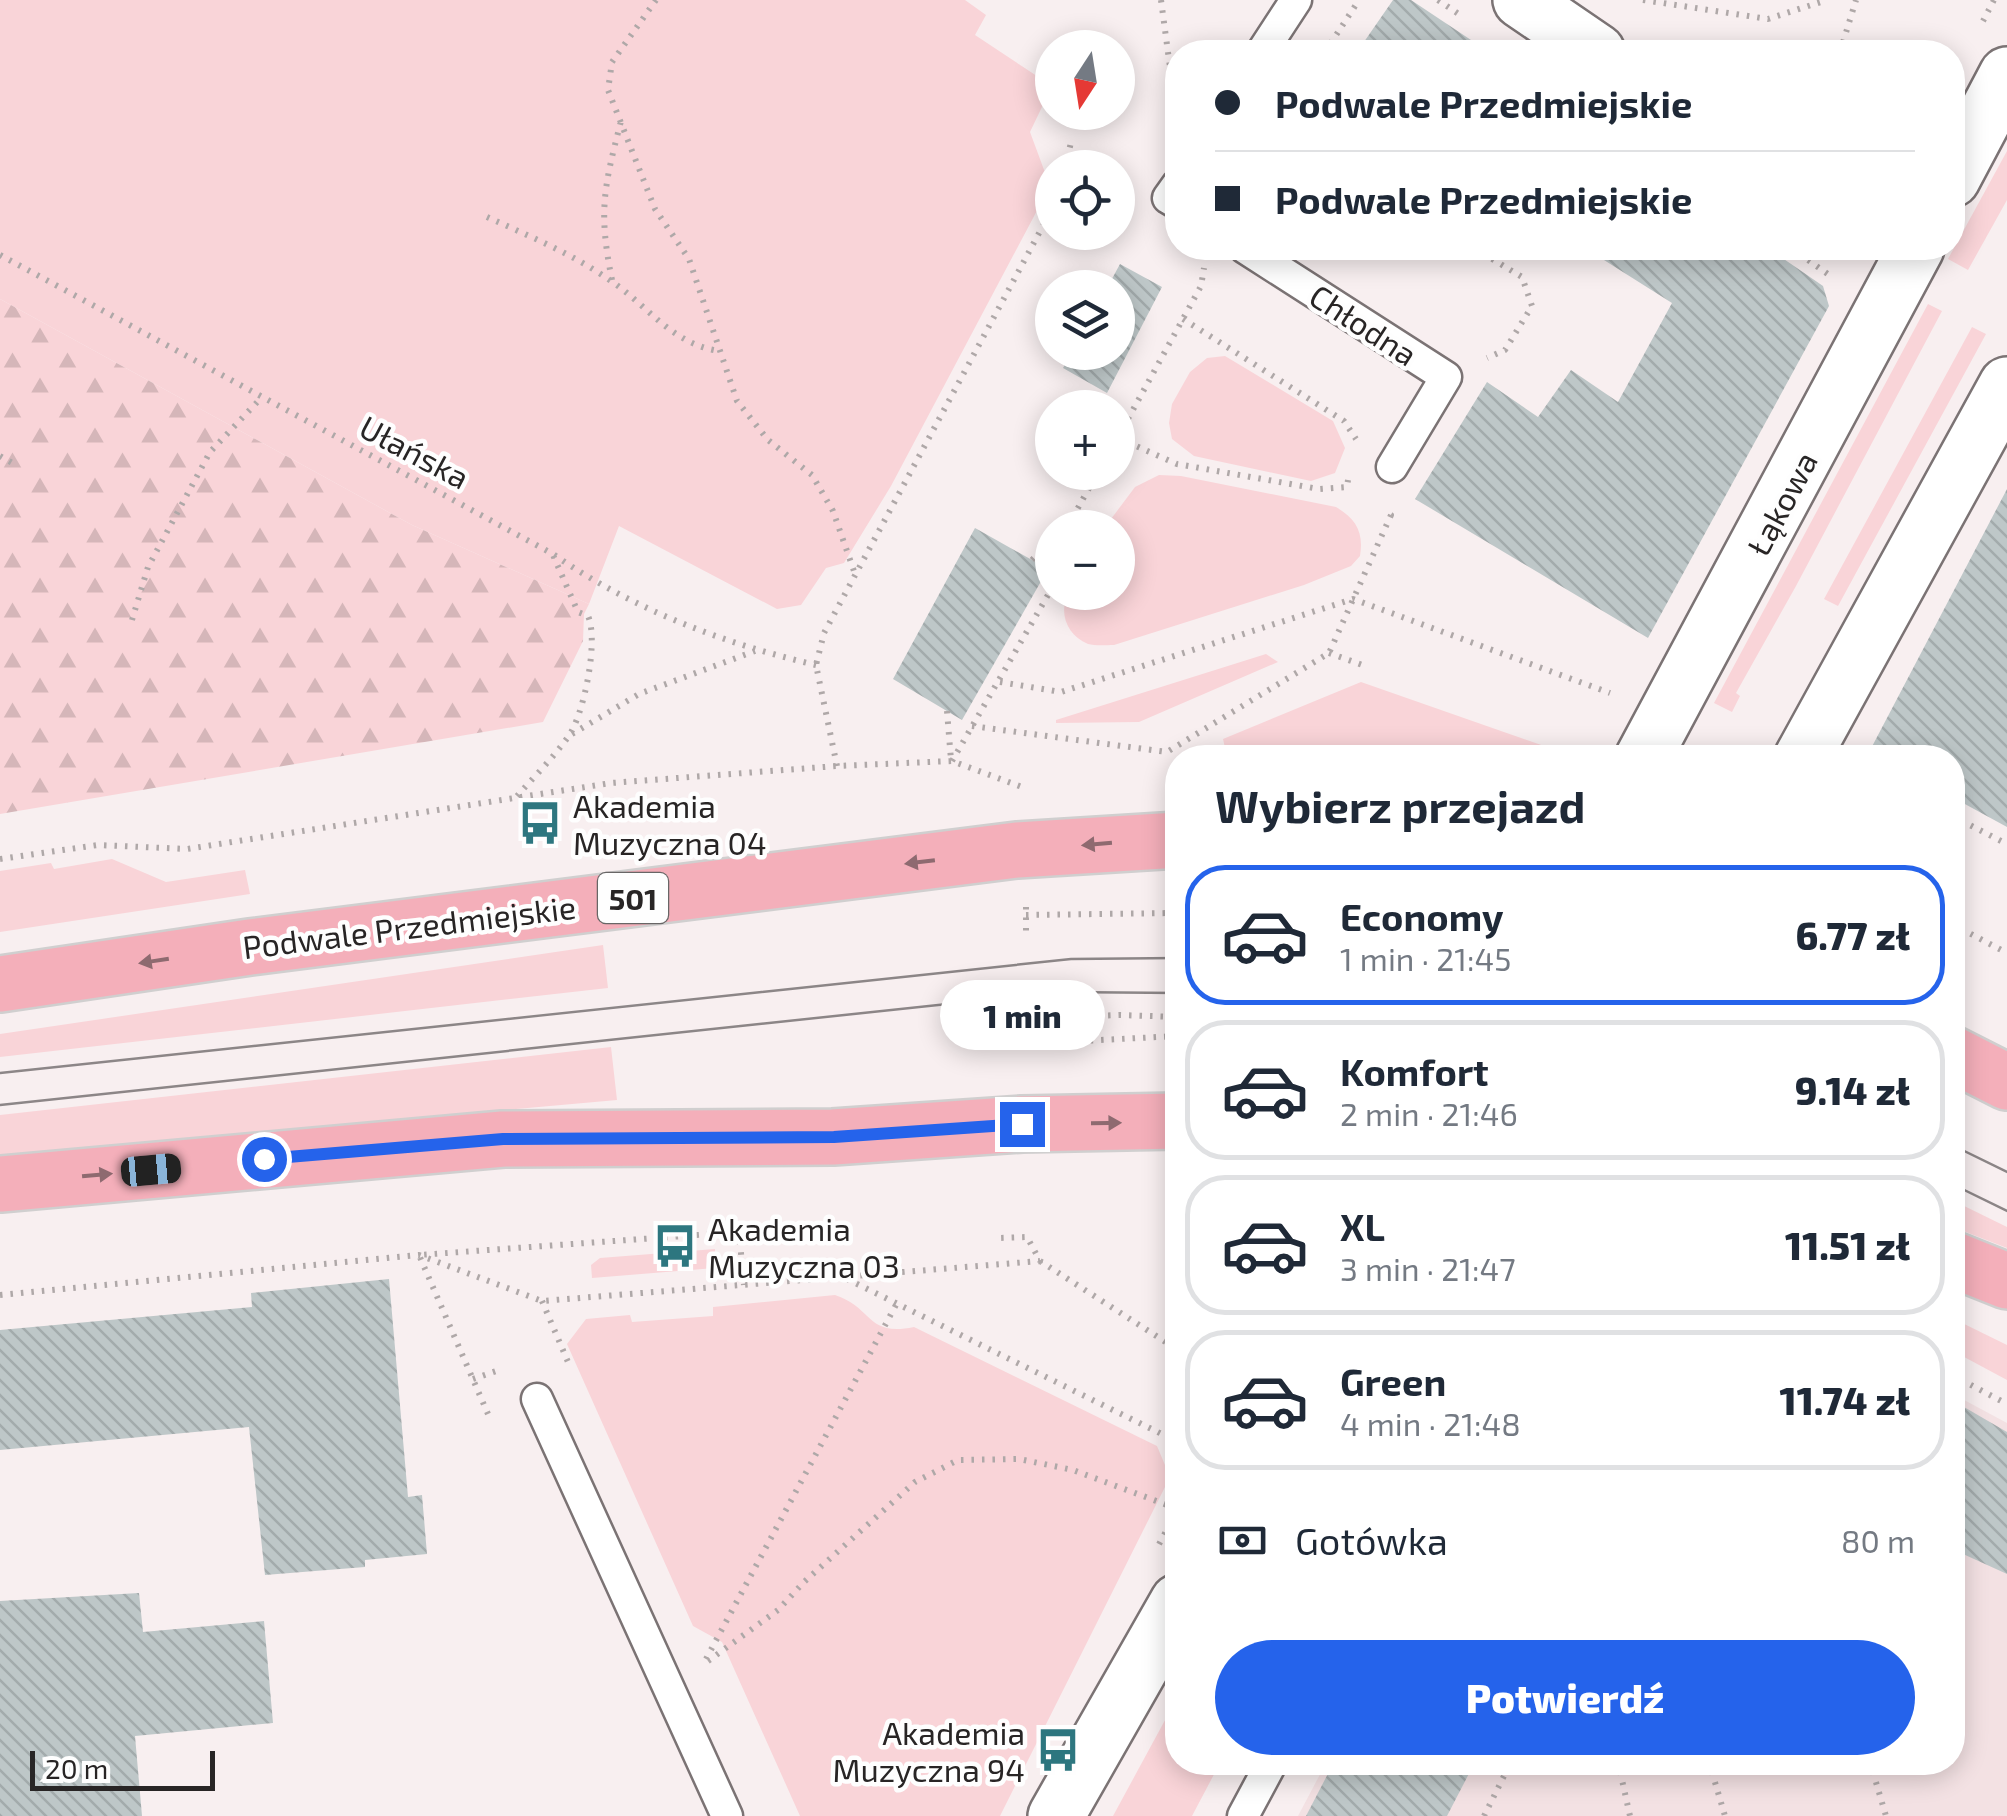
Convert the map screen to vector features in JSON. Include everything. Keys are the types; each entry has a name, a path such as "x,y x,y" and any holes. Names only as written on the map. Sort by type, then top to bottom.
{"main road":[{"name":"Podwale Przedmiejskie","path":"0,984 269,944 998,853 1165,841"},
{"path":"1965,1061 2007,1082"},
{"path":"0,1184 503,1139 798,1138 1022,1124 1165,1122"},
{"path":"1965,1264 2007,1281"}],"street":[{"path":"1965,154 2007,75"},
{"name":"Łąkowa","path":"1650,745 1884,261"},
{"path":"1809,745 2007,385"},
{"path":"1056,1816 1165,1625"}],"lane":[{"path":"1270,40 1296,0"},
{"name":"Chłodna","path":"1264,260 1446,378 1392,467"},
{"path":"537,1399 727,1816"},
{"path":"1243,1816 1265,1775"}],"path":[{"path":"656,0 612,62 608,90 655,209 689,258 737,402 768,440 812,475 833,511 855,574"},
{"path":"1160,0 1166,40"},
{"path":"1333,40 1359,0"},
{"path":"1643,0 1768,19 1827,0"},
{"path":"1844,40 1856,0"},
{"path":"612,281 602,235 603,194 621,121"},
{"path":"1069,150 1072,138"},
{"path":"487,217 612,281 667,330 701,348 719,351"},
{"path":"837,766 816,665 824,632 1035,248"},
{"name":"Ułańska","path":"0,256 552,554 599,586 755,651 816,665"},
{"path":"1481,361 1504,350 1532,306 1522,276 1495,260"},
{"path":"1135,406 1201,286"},
{"path":"1182,319 1344,421 1356,438 1354,452"},
{"path":"132,620 148,567 210,452 262,398"},
{"path":"1135,445 1177,464 1319,490 1347,487 1362,496"},
{"path":"0,456 14,464"},
{"path":"1347,487 1350,476"},
{"path":"1179,745 1330,653 1391,515 1376,506"},
{"path":"552,554 578,612 588,616 592,626 590,661 571,734"},
{"path":"1032,560 1035,557"},
{"path":"1000,682 1061,692 1353,599 1625,698"},
{"path":"952,761 1040,610"},
{"path":"515,798 571,734 639,694 755,651"},
{"path":"1330,653 1368,667"},
{"path":"947,712 952,761"},
{"path":"972,726 1165,752"},
{"path":"0,859 98,844 187,849 612,783 837,766 952,761 1020,787 1039,786"},
{"path":"1965,823 2007,844"},
{"path":"1026,914 1165,913"},
{"path":"1965,931 2007,953"},
{"path":"1165,1016 1002,1019 1005,1045 1165,1037"},
{"path":"0,1295 419,1255 740,1232 744,1285"},
{"path":"1000,1238 1028,1237 1040,1261 1165,1342"},
{"path":"419,1255 542,1301 1040,1261"},
{"path":"843,1277 1165,1436"},
{"path":"896,1303 704,1664 778,1610 915,1482 958,1460 1019,1460 1073,1470 1165,1504"},
{"path":"1965,1383 2007,1404"},
{"path":"1484,1816 1504,1775"},
{"path":"1621,1775 1630,1816"},
{"path":"1712,1775 1725,1816"},
{"path":"1874,1775 1886,1816"}],"shaded area":[{"path":"1965,1400 2007,1423 2007,1816 1298,1816 1320,1775 1965,1775"}],"green space":[{"path":"0,0 965,0 986,15 975,35 1035,75 1035,122 1030,132 1037,150 1035,214 891,486 844,563 826,568 801,605 777,609 619,526 589,604 412,525 0,299"},
{"path":"2007,151 2007,200 1968,270 1950,260 1965,260 1965,228"},
{"path":"0,299 412,525 589,604 584,614 583,641 543,722 0,814"},
{"path":"1928,304 1942,311 1736,693 1740,696 1732,712 1714,703"},
{"path":"1972,327 1986,334 1838,606 1824,599"},
{"path":"1225,356 1333,421 1345,448 1335,473 1311,481 1194,456 1172,439 1172,404 1190,372 1207,358"},
{"path":"1159,475 1181,476 1336,507 1357,527 1360,556 1351,566 1304,585 1114,645 1088,644 1069,629 1064,610 1135,610 1135,510 1118,510 1135,487"},
{"path":"1266,654 1278,662 1139,722 1056,723 1056,720"},
{"path":"1361,682 1541,745 1224,745 1223,739"},
{"path":"112,859 166,882 245,870 250,894 0,932 0,871 51,863 54,869"},
{"path":"603,945 608,988 0,1057 0,1034"},
{"path":"611,1047 617,1100 0,1155 0,1115"},
{"path":"1965,1206 2007,1227 2007,1248 1965,1232"},
{"path":"715,1249 715,1268 592,1278 591,1265 600,1258"},
{"path":"835,1295 878,1325 914,1327 1157,1446 1165,1465 1165,1487 1000,1816 800,1816 722,1642 693,1626 567,1344 586,1319 630,1315 632,1322 713,1316 713,1307"},
{"path":"1965,1324 2007,1345 2007,1380 1965,1357"},
{"path":"1165,1720 1165,1775 1214,1775 1192,1816 1113,1816"}],"building":[{"path":"1393,0 1411,0 1471,40 1365,40"},
{"path":"1604,260 1785,260 1823,286 1829,306 1648,638 1415,499 1487,382 1538,417 1571,370 1618,402 1672,303"},
{"path":"1135,272 1162,287 1135,339"},
{"path":"1067,370 1119,370 1109,390"},
{"path":"2007,489 2007,827 1965,804 1965,745 1873,745"},
{"path":"975,528 1035,562 1035,592 962,720 893,679"},
{"path":"389,1279 408,1497 422,1495 427,1554 365,1560 365,1567 265,1575 249,1427 0,1450 0,1330 252,1307 251,1293"},
{"path":"1965,1408 2007,1432 2007,1574 1965,1555"},
{"path":"139,1593 143,1632 264,1621 273,1723 135,1736 142,1816 0,1816 0,1601"},
{"path":"1327,1775 1468,1775 1447,1816 1306,1816"}],"tram line":[{"path":"0,1073 1071,959 1165,958"},
{"path":"0,1105 1060,992 1165,993"},
{"path":"1965,1151 2007,1172"},
{"path":"1965,1190 2007,1211"}],"place":[{"name":"Akademia Muzyczna 04","path":"540,823"},
{"name":"Akademia Muzyczna 03","path":"675,1246"},
{"name":"Akademia Muzyczna 94","path":"1058,1750"}],"route":[{"path":"264,1159 503,1139 834,1137 1022,1124"}]}
